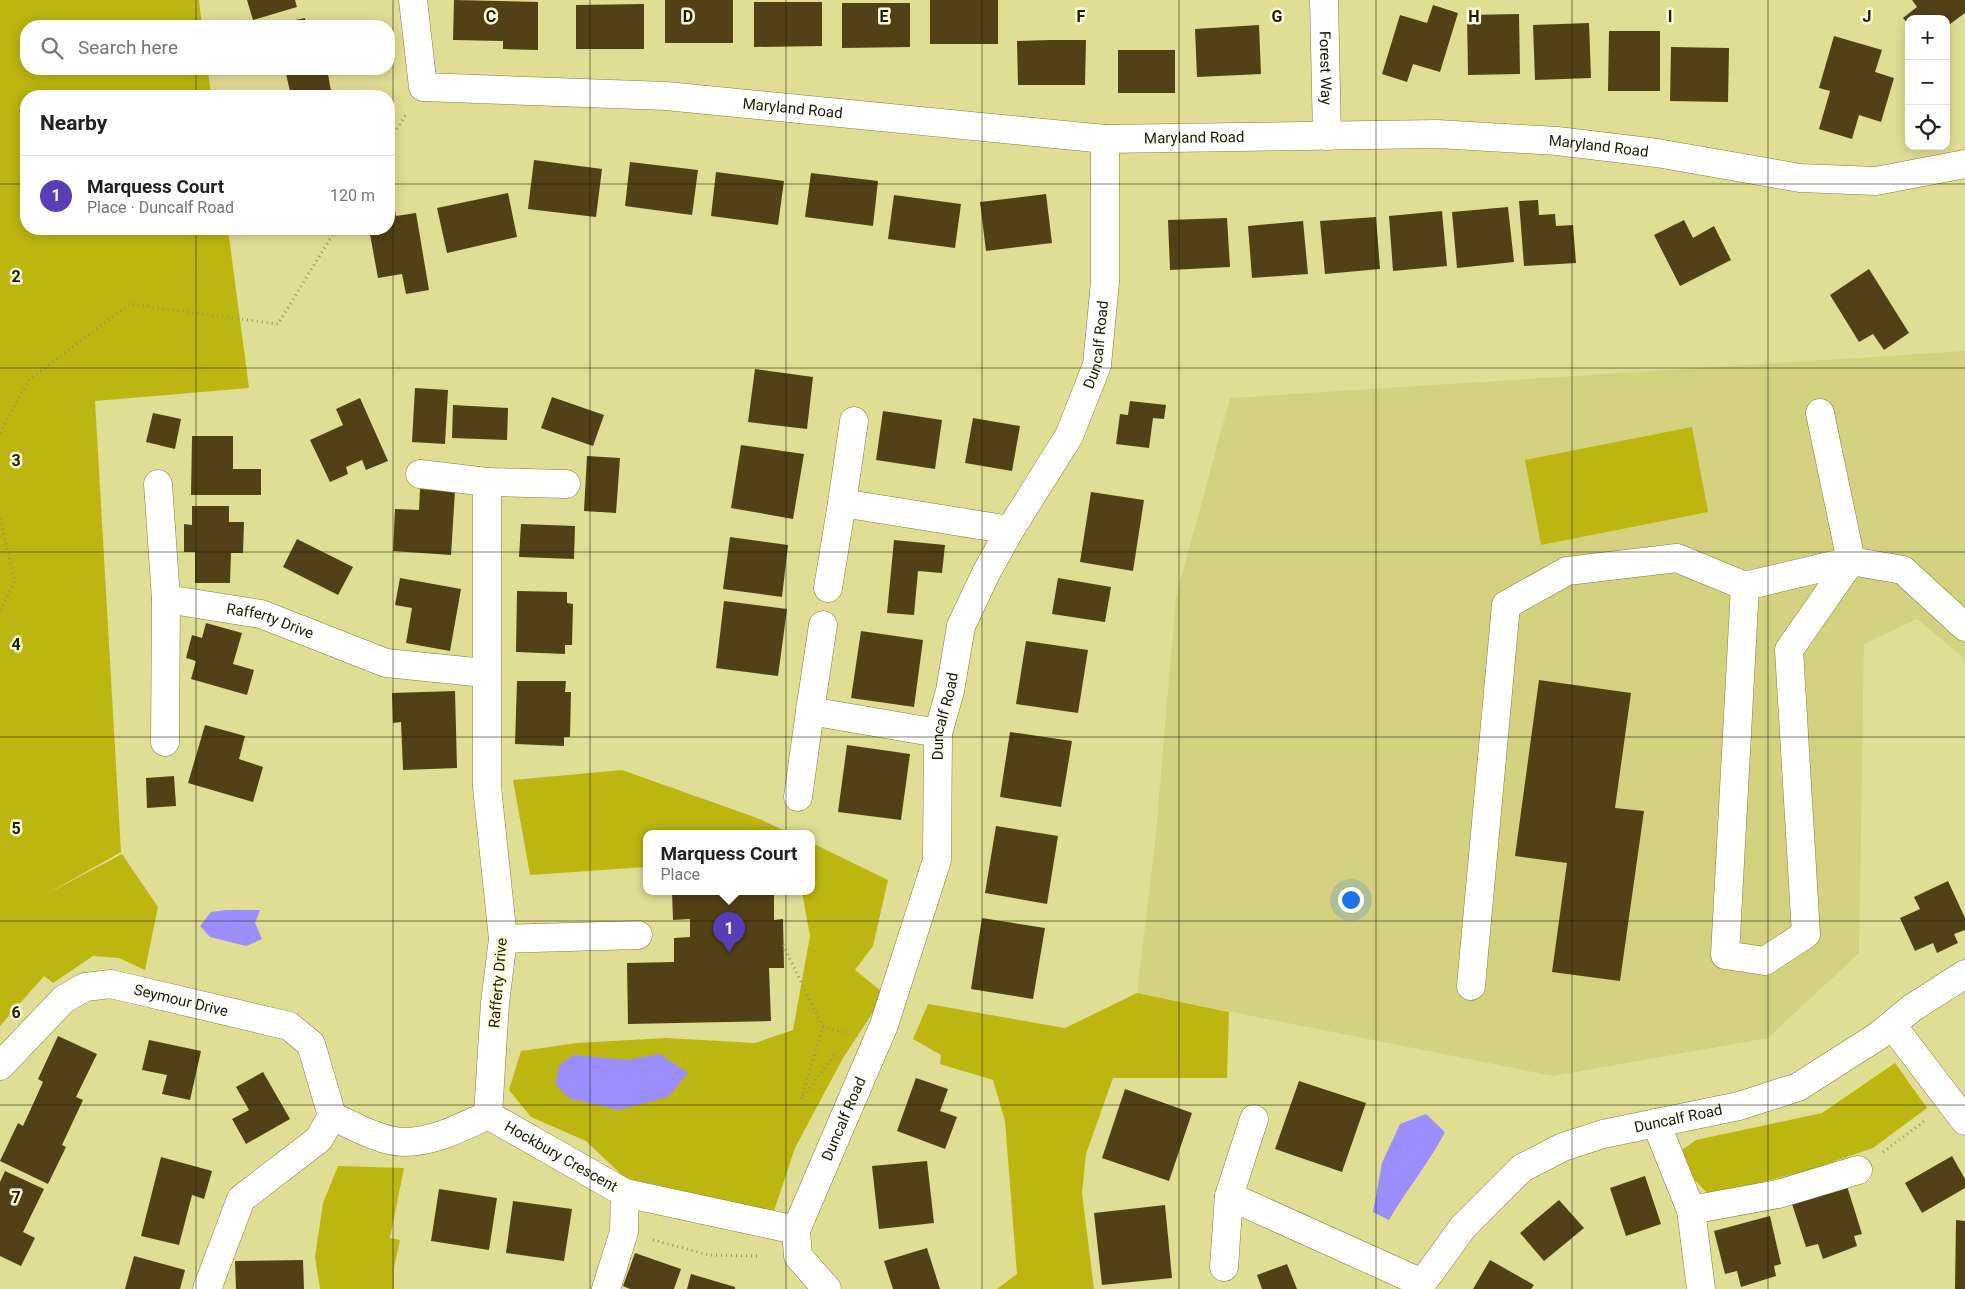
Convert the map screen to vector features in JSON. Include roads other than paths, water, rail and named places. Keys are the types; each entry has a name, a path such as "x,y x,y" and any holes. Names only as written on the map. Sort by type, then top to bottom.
{"street":[{"name":"Maryland Road","path":"412,0 422,87 666,96 1105,139 1437,134 1557,141 1657,153 1800,178 1819,179 1876,181 1965,164"},
{"name":"Forest Way","path":"1324,0 1327,136"},
{"name":"Duncalf Road","path":"827,1289 798,1256 796,1230 884,1025 937,860 938,733 950,690 961,626 986,573 1010,530 1069,436 1097,365 1105,282 1105,139"},
{"path":"1745,586 1725,956 1765,962 1806,934 1790,650 1851,561 1820,413"},
{"path":"828,588 854,421"},
{"path":"420,474 487,482 566,484"},
{"name":"Rafferty Drive","path":"487,482 485,673 487,787 503,939 495,1003 488,1115"},
{"path":"158,484 166,599 165,742"},
{"path":"842,503 1010,530"},
{"path":"1471,986 1506,605 1567,571 1677,558 1745,586 1851,561 1903,570 1965,627"},
{"name":"Rafferty Drive","path":"166,599 261,614 386,663 485,673"},
{"path":"798,797 823,625"},
{"path":"810,711 938,733"},
{"path":"503,939 638,935"},
{"name":"Duncalf Road","path":"1420,1286 1463,1227 1522,1168 1562,1146 1603,1134 1739,1106 1798,1087 1878,1036 1965,974"},
{"name":"Seymour Drive","path":"0,1066 64,999 85,987 111,984 289,1026 311,1044 332,1116"},
{"path":"1892,1025 1958,1111"},
{"path":"208,1289 241,1199 319,1139 332,1116 369,1133 404,1142 444,1135 488,1115"},
{"name":"Hockbury Crescent","path":"488,1115 625,1193 624,1232 606,1289"},
{"path":"1224,1267 1229,1196 1254,1119"},
{"path":"1656,1123 1691,1210 1701,1289"},
{"path":"1691,1210 1778,1194 1858,1170"},
{"path":"625,1193 796,1230"},
{"path":"1229,1196 1420,1286"}],"place":[{"name":"Marquess Court","path":"729,953"}]}
